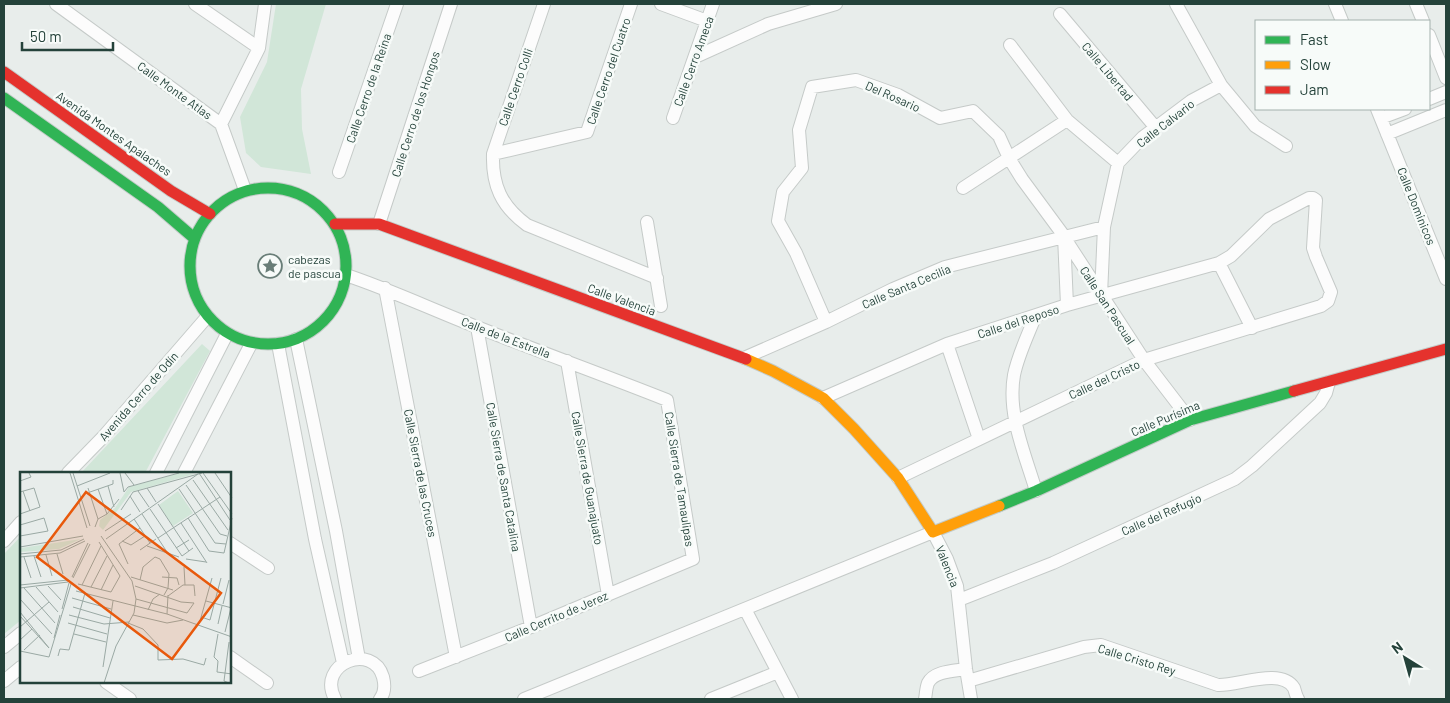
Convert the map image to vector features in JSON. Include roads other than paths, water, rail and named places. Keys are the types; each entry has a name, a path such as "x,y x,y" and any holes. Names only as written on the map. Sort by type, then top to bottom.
{"street":[{"name":"Calle Monte Atlas","path":"56,4 221,124"},
{"path":"195,4 260,48"},
{"path":"245,190 221,124 260,48 265,4"},
{"name":"Calle Cerro de la Reina","path":"338,172 396,4"},
{"name":"Calle Cerro de los Hongos","path":"380,224 451,4"},
{"name":"Calle Cerro Colli","path":"544,4 493,154 492,172 496,187 512,214 527,225 657,278"},
{"name":"Calle Cerro del Cuatro","path":"493,154 588,132 630,4"},
{"path":"661,4 708,21"},
{"name":"Calle Cerro Ameca","path":"672,118 713,4"},
{"path":"695,57 768,24 836,4"},
{"path":"1176,4 1221,85 1255,126 1286,146"},
{"path":"1335,4 1342,20"},
{"path":"1416,4 1423,20"},
{"name":"Calle Libertad","path":"1060,14 1156,128"},
{"path":"1430,38 1446,78"},
{"path":"1010,45 1067,120 1118,163 1104,227 1101,295"},
{"name":"Avenida Montes Apalaches","path":"4,72 171,191 210,214"},
{"name":"Del Rosario","path":"826,322 796,253 778,221 783,192 802,168 799,130 812,87 856,80 898,95 940,118 973,111 999,136 1009,158 1022,179 1064,236"},
{"name":"Calle Calvario","path":"1118,163 1143,137 1191,101 1221,85"},
{"path":"1430,99 1446,92"},
{"path":"4,98 158,208 194,238"},
{"path":"1379,114 1400,110"},
{"path":"1387,134 1446,110"},
{"name":"Calle Dominicos","path":"1379,114 1444,264 1446,279"},
{"path":"963,188 1067,120"},
{"path":"271,187 296,192 318,205 335,224 345,248 346,275 339,300 324,321 303,337 278,344 252,344 227,334 207,317 194,295 188,269 194,238 204,220 222,202 245,190 271,187"},
{"name":"Calle del Cristo","path":"898,478 1144,360 1321,306 1328,301 1331,292 1314,248 1317,203 1313,198 1269,219 1231,256 1219,263"},
{"path":"646,222 661,306"},
{"name":"Calle Valencia","path":"335,224 380,224 744,358 773,371 823,398 875,452"},
{"name":"Calle Santa Cecilia","path":"744,358 945,267 1104,227"},
{"path":"1064,236 1067,305"},
{"name":"Calle San Pascual","path":"1064,236 1144,360 1190,420"},
{"path":"1219,263 1252,328"},
{"name":"Calle del Reposo","path":"823,398 947,344 1035,317 1067,305 1219,263"},
{"name":"Calle de la Estrella","path":"346,275 385,288 477,327 667,400"},
{"name":"Calle Sierra de las Cruces","path":"385,288 456,657"},
{"name":"Avenida Cerro de Odín","path":"69,472 103,437 207,317"},
{"path":"1035,317 1014,374 1012,392 1015,422 1036,491"},
{"name":"Calle Sierra de Santa Catalina","path":"477,327 531,627"},
{"path":"157,472 227,334"},
{"path":"296,339 336,532 359,659"},
{"path":"185,472 252,344"},
{"path":"278,344 315,539 343,663"},
{"path":"947,344 979,439"},
{"name":"Calle Purísima","path":"934,532 1036,491 1190,420 1446,349"},
{"name":"Calle Sierra de Guanajuato","path":"567,360 608,595"},
{"name":"Calle del Refugio","path":"959,600 1053,563 1235,479 1252,466 1320,403 1326,393 1329,382"},
{"name":"Calle Sierra de Tamaulipas","path":"667,400 693,558"},
{"name":"Valencia","path":"875,452 898,478 934,532 947,559 957,586 971,699"},
{"path":"4,540 20,523"},
{"path":"524,699 934,532"},
{"path":"231,544 268,568"},
{"name":"Calle Cerrito de Jerez","path":"419,671 531,627 693,558"},
{"path":"745,609 792,699"},
{"path":"4,646 20,634"},
{"name":"Calle Cristo Rey","path":"925,699 928,683 933,677 940,674 967,675 1084,647 1100,646 1218,685 1272,677 1284,680 1293,687 1298,699"},
{"path":"231,658 267,683"},
{"path":"332,698 334,674 348,660 359,659 372,662 381,671 385,684 380,699"},
{"path":"4,681 20,668"},
{"path":"711,699 778,672"},
{"path":"107,683 130,699"}],"place":[{"name":"cabezas de pascua","path":"270,266"}]}
